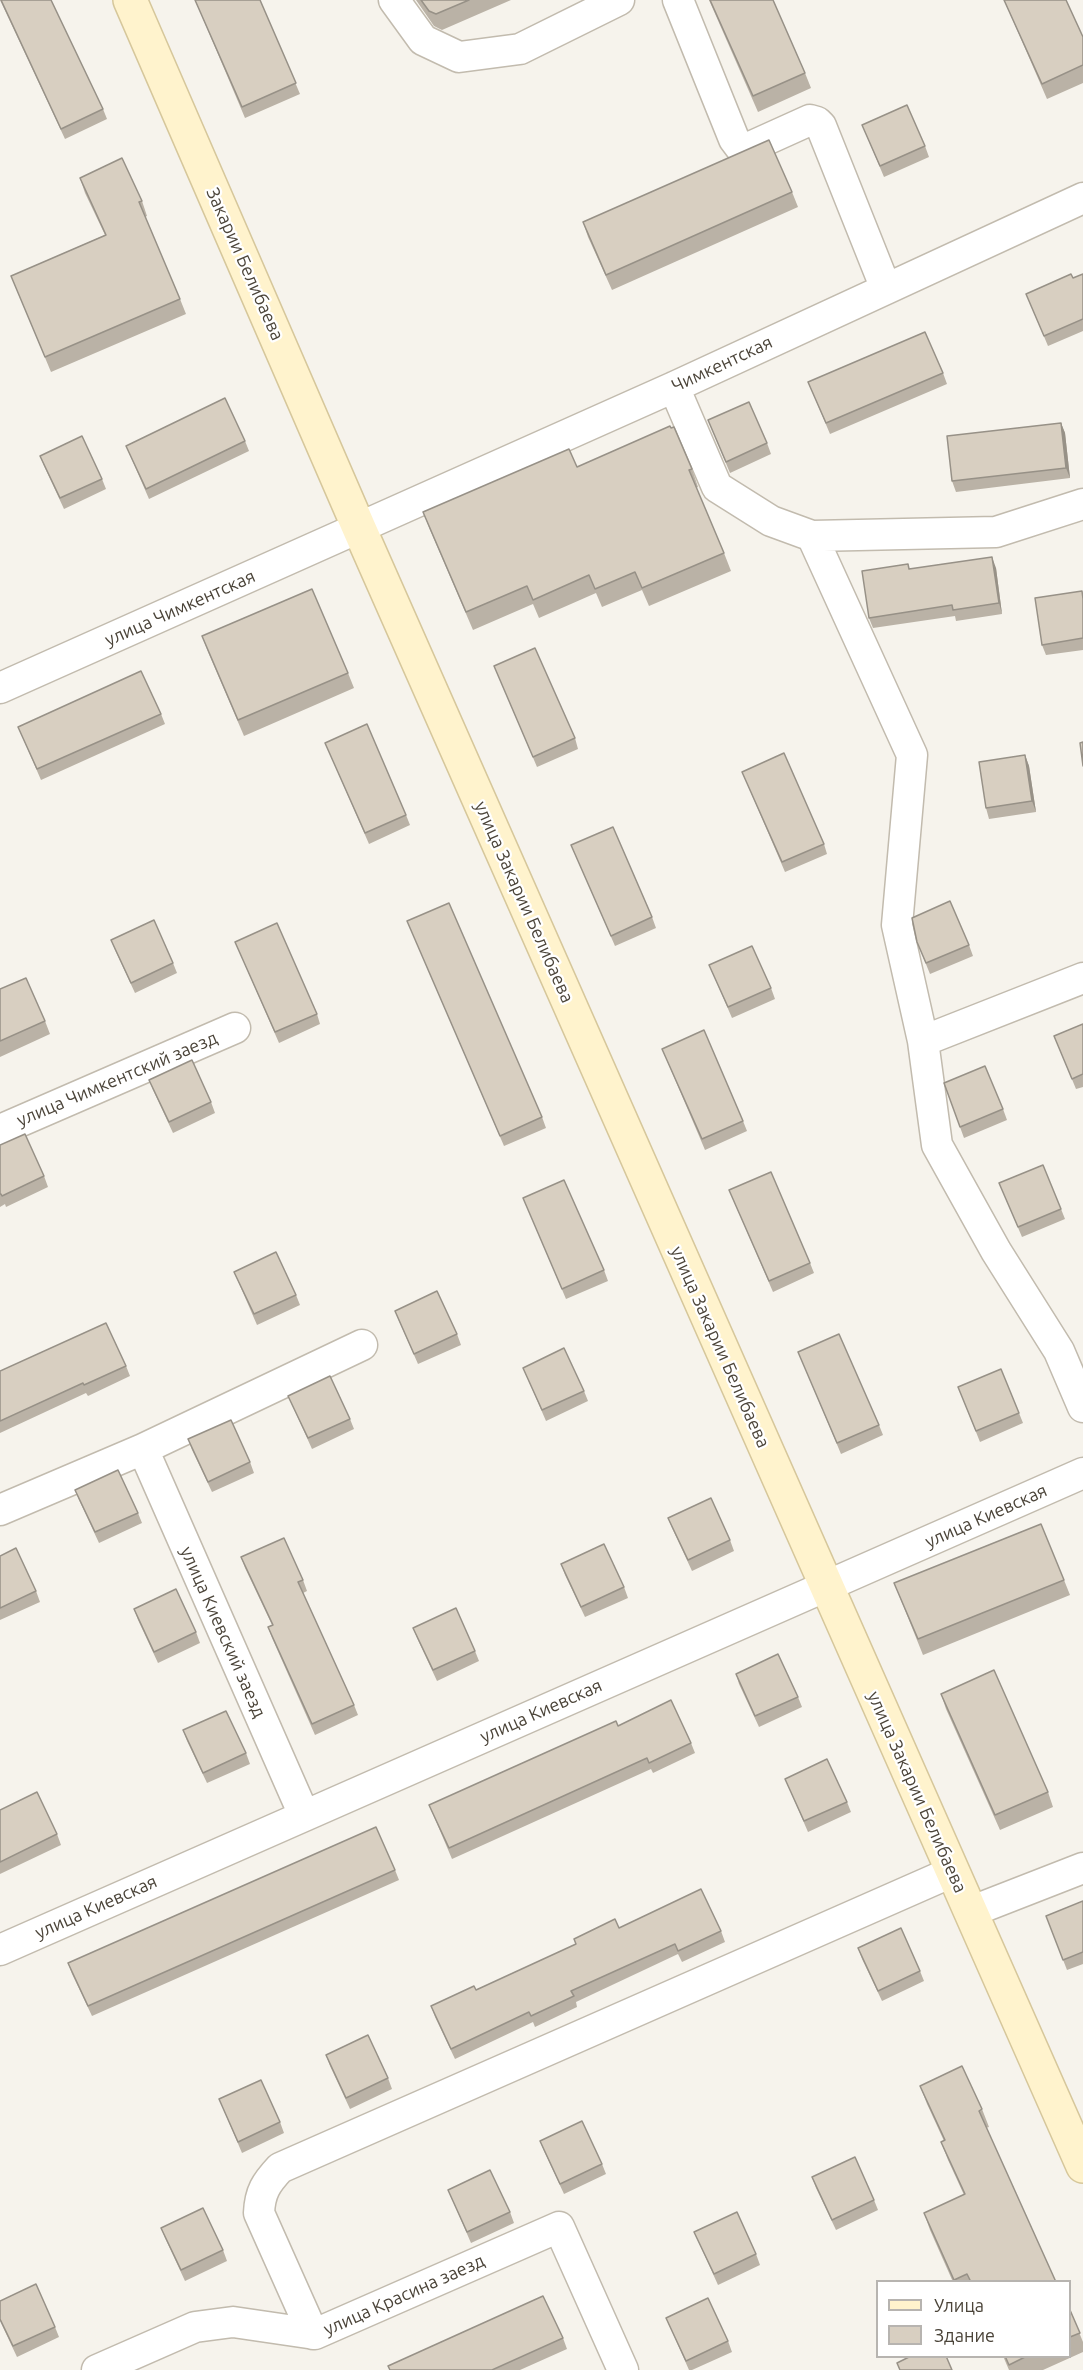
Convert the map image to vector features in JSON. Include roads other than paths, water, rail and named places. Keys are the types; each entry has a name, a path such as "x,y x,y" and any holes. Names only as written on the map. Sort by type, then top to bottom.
{"street":[{"name":"Закарии Белибаева","path":"130,0 359,528"},
{"path":"394,0 423,39 459,57 520,49 620,0"},
{"path":"678,0 734,139 740,147 748,148 810,120 821,126 886,289"},
{"name":"Чимкентская","path":"359,528 674,387 1083,198"},
{"path":"674,387 717,487 771,521 812,536 996,532 1083,504"},
{"name":"улица Чимкентская","path":"3,680 359,528"},
{"name":"улица Закарии Белибаева","path":"359,528 1083,2166"},
{"path":"812,536 912,756 897,926 923,1041 938,1145 996,1251 1059,1351 1083,1407"},
{"path":"923,1041 1083,978"},
{"name":"улица Чимкентский заезд","path":"0,1130 235,1028"},
{"path":"0,1510 143,1449 362,1345"},
{"name":"улица Киевский заезд","path":"143,1449 304,1815"},
{"name":"улица Киевская","path":"0,1950 1083,1473"},
{"path":"970,1912 1083,1868"},
{"path":"313,2334 259,2213 260,2196 265,2184 280,2168 952,1872"},
{"name":"улица Красина заезд","path":"97,2370 195,2327 233,2322 313,2334 559,2227 623,2370"}]}
